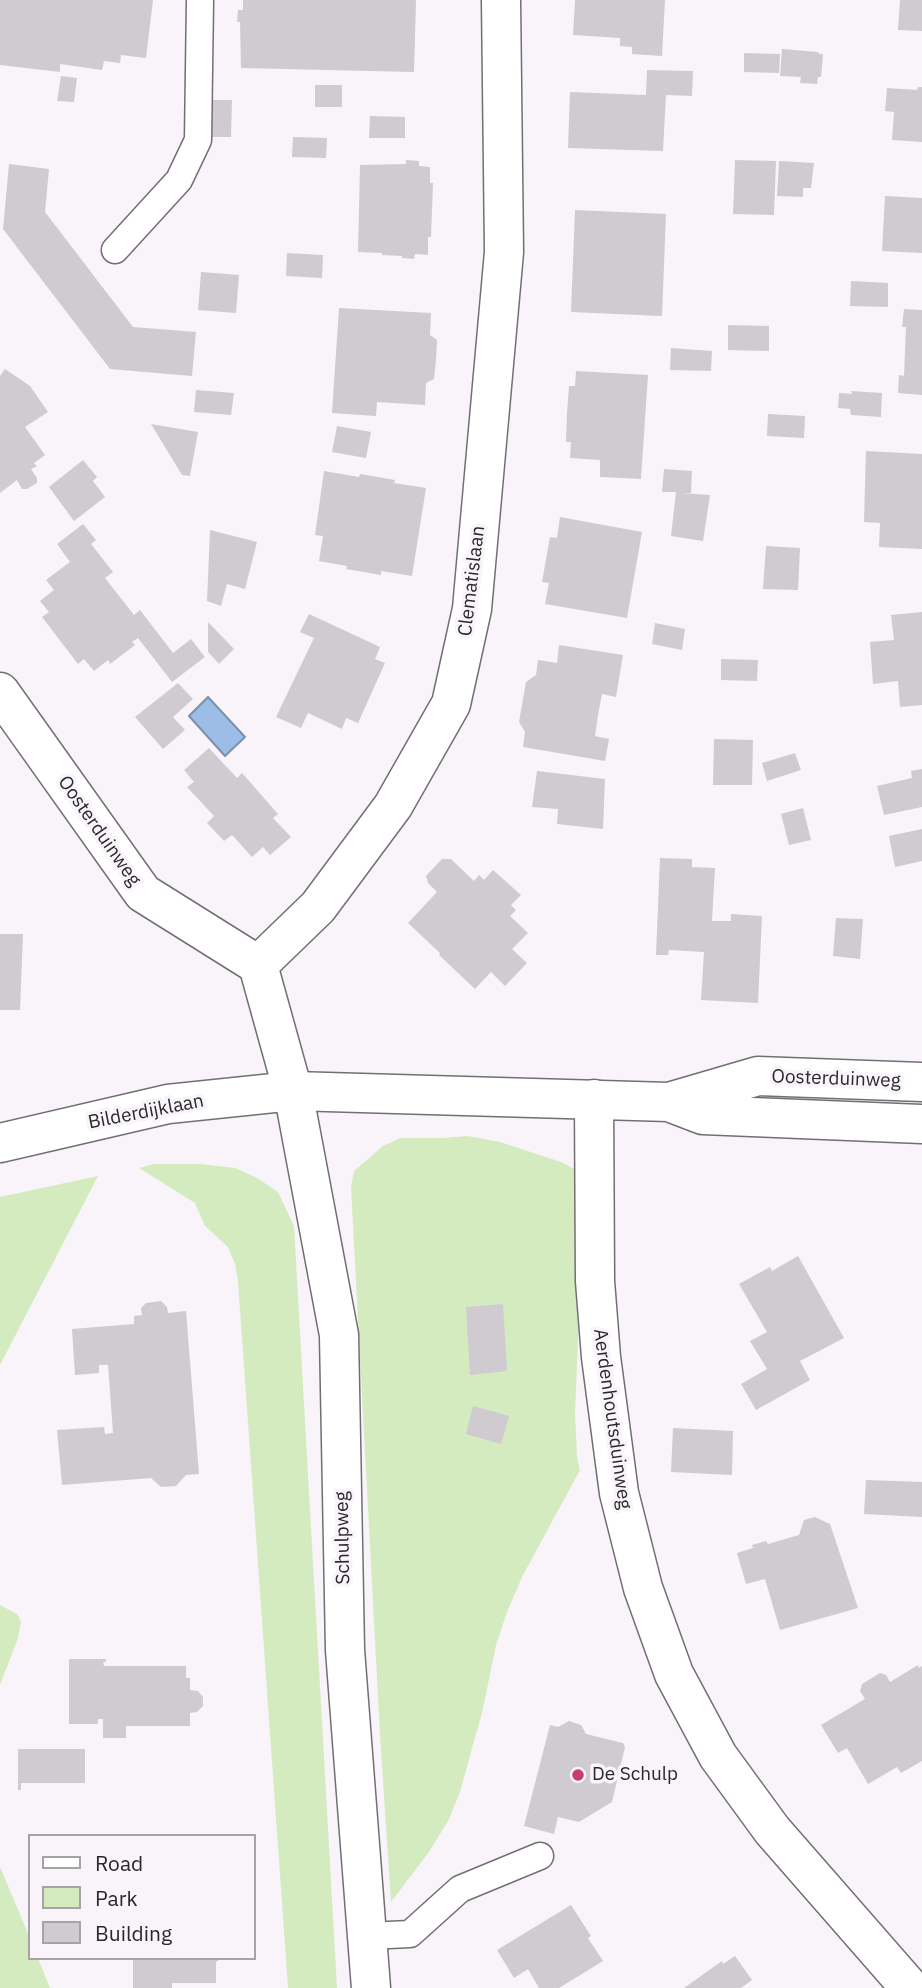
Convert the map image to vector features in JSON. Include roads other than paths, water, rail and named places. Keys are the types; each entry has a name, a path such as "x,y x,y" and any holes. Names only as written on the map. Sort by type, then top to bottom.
{"street":[{"name":"Clematislaan","path":"258,965 318,907 368,840 393,806 451,704 472,609 504,252 500,0"},
{"name":"Oosterduinweg","path":"0,692 143,893 258,965"},
{"path":"258,965 293,1091"},
{"name":"Oosterduinweg","path":"293,1091 669,1102 758,1076 922,1082"},
{"name":"Bilderdijklaan","path":"0,1143 169,1104 293,1091"},
{"name":"Schulpweg","path":"293,1091 339,1335 345,1650 371,1988"},
{"name":"Aerdenhoutsduinweg","path":"594,1099 595,1282 601,1357 619,1493 643,1588 674,1674 718,1756 772,1830 910,1988"},
{"name":"Oosterduinweg","path":"669,1102 703,1115 922,1124"}],"lane":[{"path":"115,250 179,180 198,140 200,0"},
{"path":"367,1936 410,1934 460,1889 540,1856"}],"water":[{"path":"208,697 245,737 225,756 189,716"}],"place":[{"name":"De Schulp","path":"578,1775"}]}
